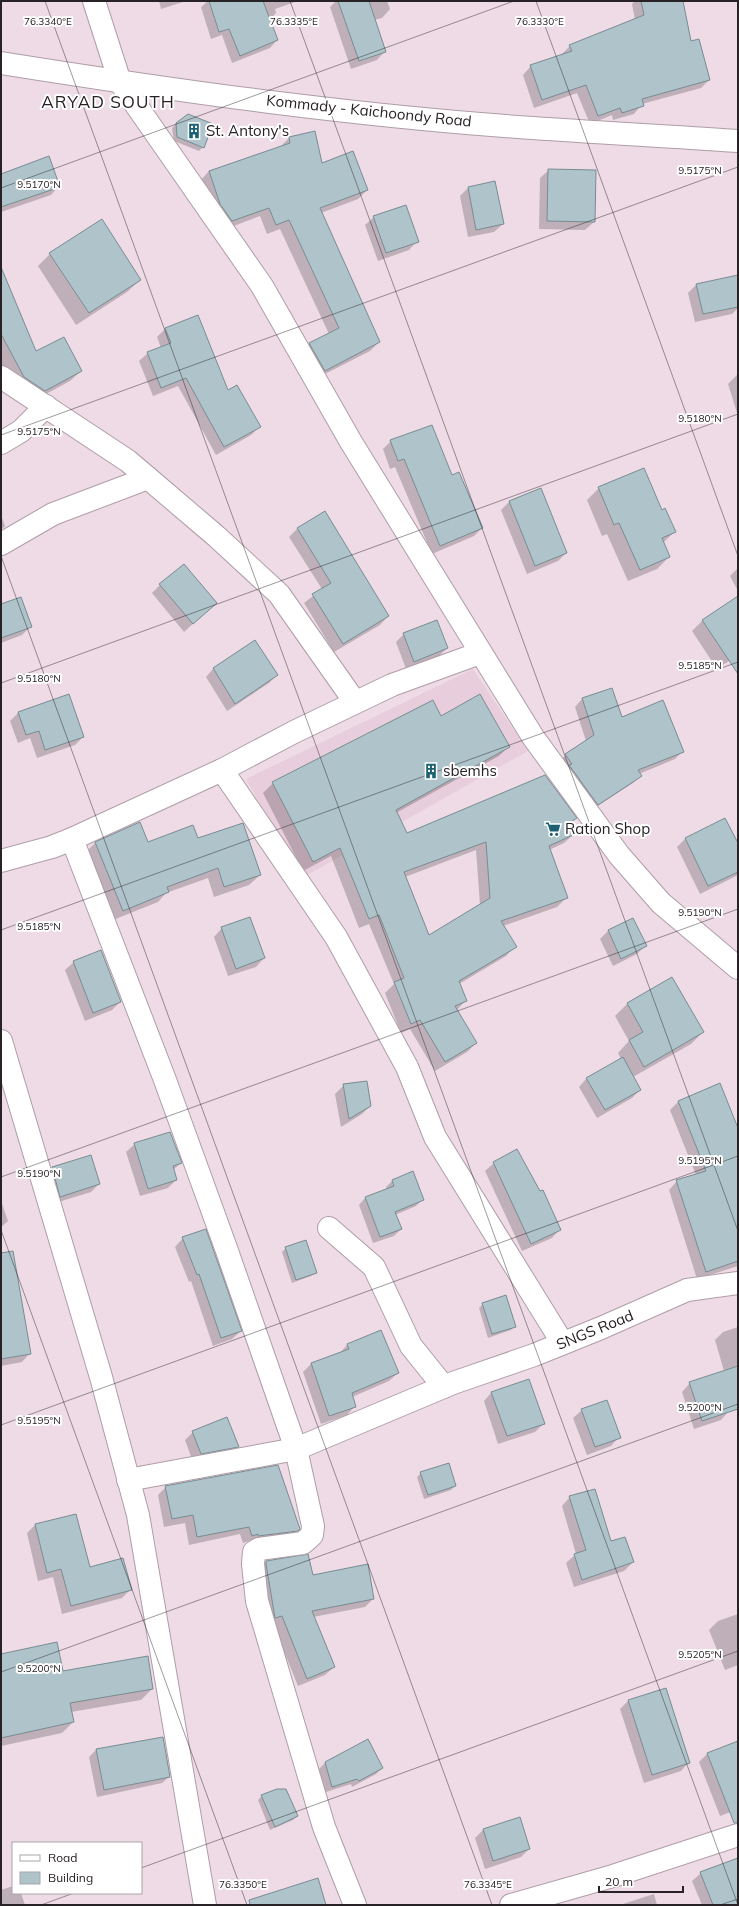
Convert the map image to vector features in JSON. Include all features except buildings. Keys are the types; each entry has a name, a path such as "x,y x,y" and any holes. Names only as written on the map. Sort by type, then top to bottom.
{"street":[{"path":"94,1 120,82 262,286 352,442 480,653 533,737 619,855 661,903 738,968"},
{"name":"Kommady - Kaichoondy Road","path":"1,63 120,82 378,114 534,128 738,141"},
{"path":"1,377 128,461 216,536 279,594 355,702"},
{"path":"1,443 21,431 46,406"},
{"path":"1,544 54,514 148,478"},
{"path":"1,861 52,847 72,839 222,770 294,732 392,685 480,653"},
{"path":"222,770 336,937 407,1067 435,1137 562,1342"},
{"path":"72,839 165,1080 296,1449 314,1526 312,1535 303,1543 259,1548 254,1552 253,1564 257,1601 324,1827 355,1905"},
{"path":"1,1041 98,1370 139,1523 205,1905"},
{"path":"329,1228 374,1267 411,1346 449,1385"},
{"name":"SNGS Road","path":"128,1480 296,1449 449,1385 534,1355 562,1342 652,1307 687,1290 738,1282"},
{"path":"511,1905 613,1876 738,1835"}],"shaded area":[{"path":"473,669 528,751 302,878 246,779"}],"place":[{"name":"St. Antony's","path":"194,131"},
{"name":"sbemhs","path":"431,771"},
{"name":"Ration Shop","path":"553,829"}],"district":[{"name":"ARYAD SOUTH","path":"108,102"}]}
